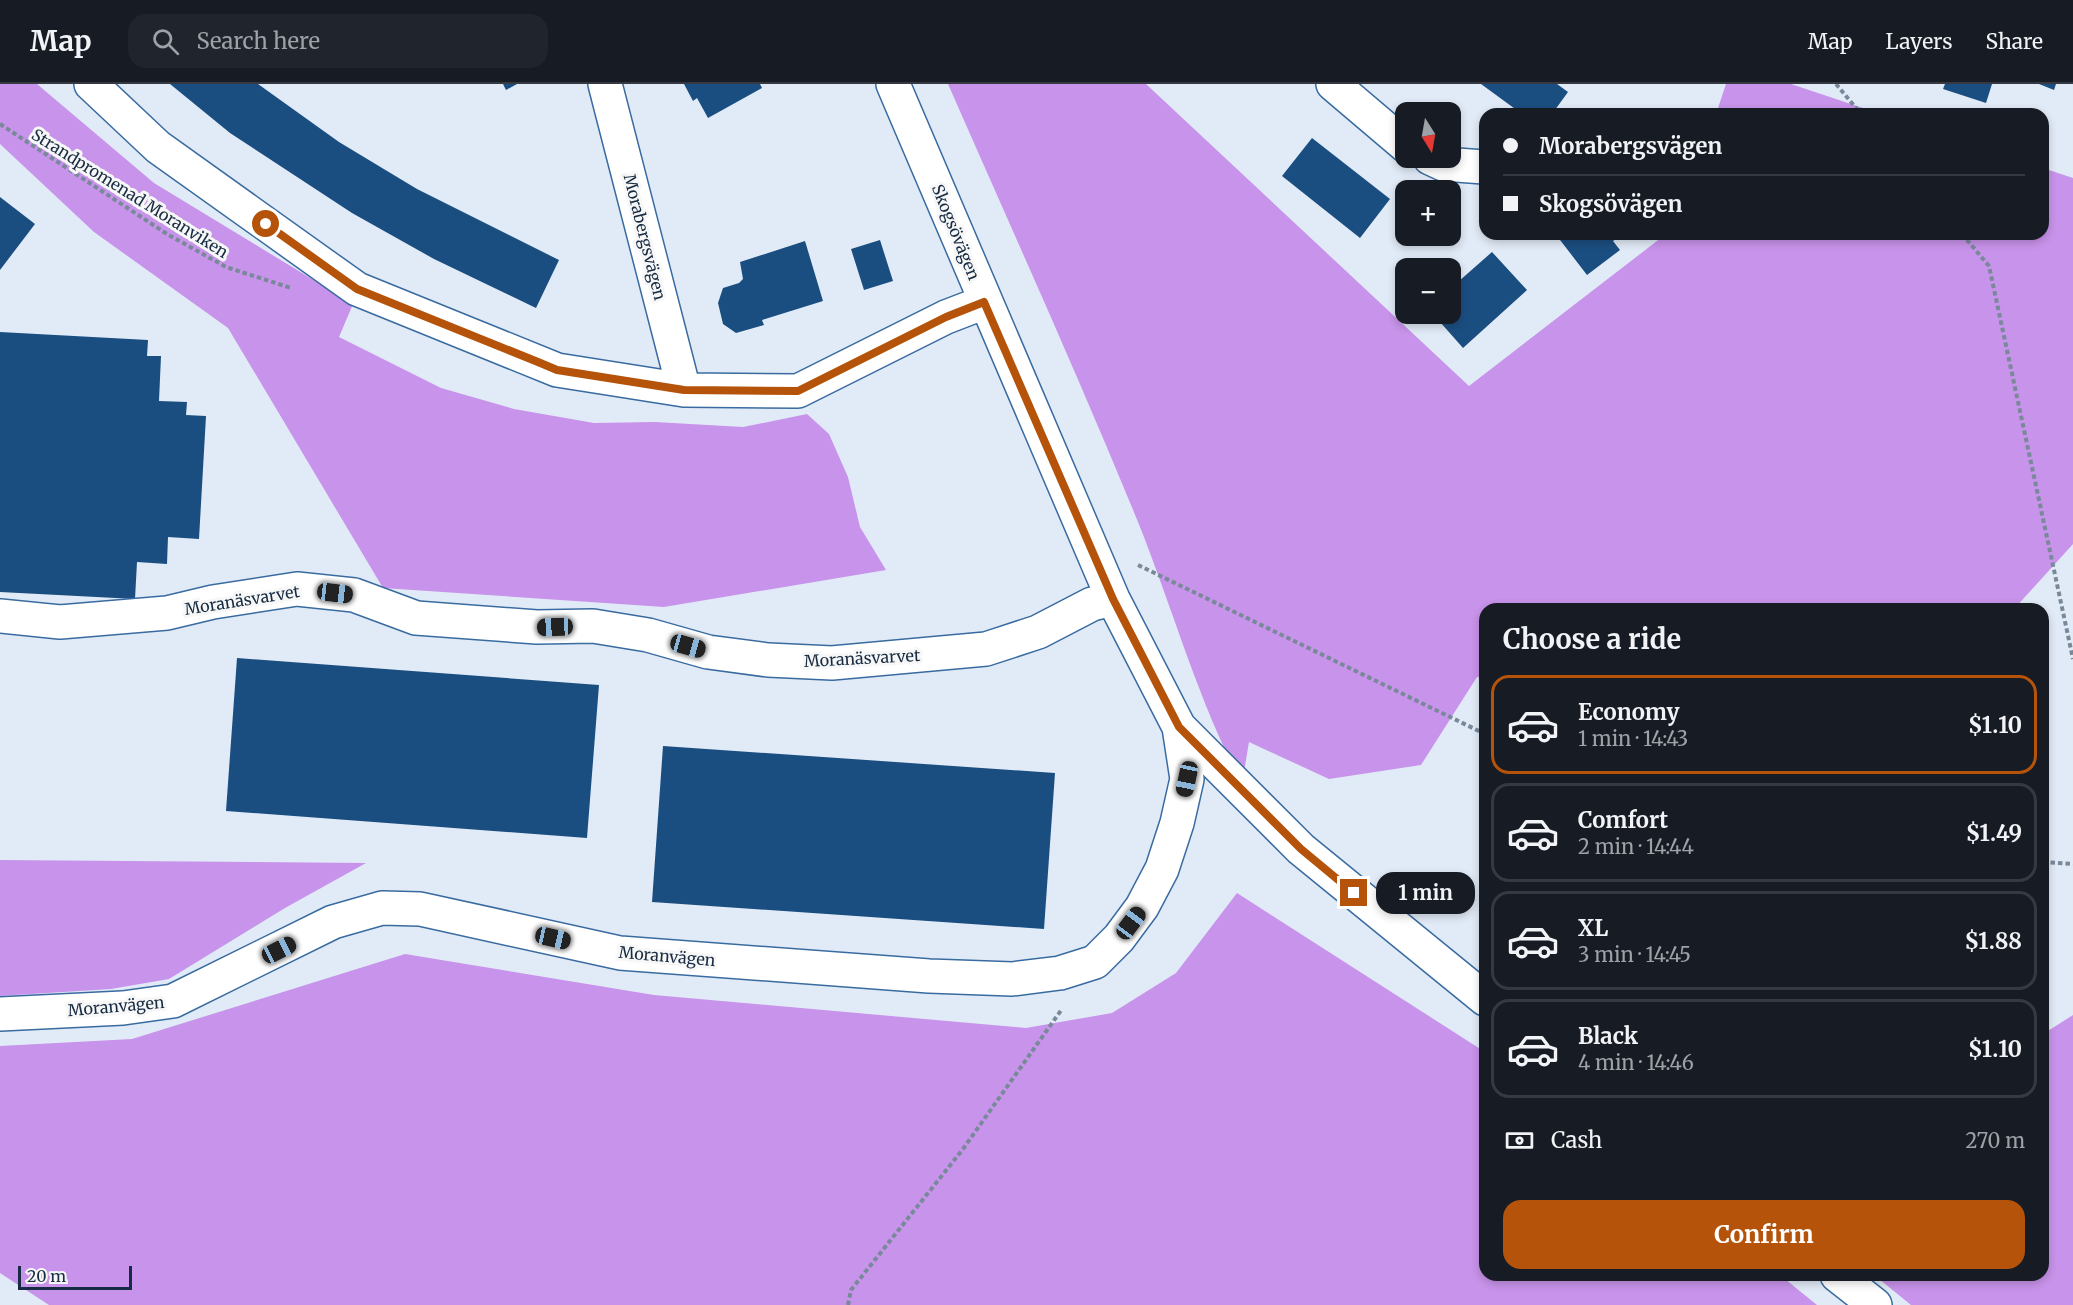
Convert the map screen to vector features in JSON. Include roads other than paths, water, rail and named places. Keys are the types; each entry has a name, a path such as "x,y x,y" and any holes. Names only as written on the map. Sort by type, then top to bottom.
{"street":[{"path":"91,84 158,147 357,289 557,370 684,390 798,391 946,317 984,302"},
{"name":"Morabergsvägen","path":"605,84 684,390"},
{"name":"Skogsövägen","path":"893,84 984,302 1113,599 1179,727 1301,849 1479,994"},
{"path":"1333,84 1395,137"},
{"path":"1461,165 1479,167"},
{"name":"Moranäsvarvet","path":"0,616 60,622 167,613 213,602 297,589 354,595 416,618 537,627 593,626 648,635 708,652 768,660 832,663 986,649 1038,632 1092,604 1113,599"},
{"name":"Moranvägen","path":"0,1014 123,1008 173,1000 333,922 382,908 420,909 620,953 905,975 1012,980 1060,973 1095,962 1119,938 1142,907 1162,869 1177,823 1187,779 1179,727"},
{"path":"1845,1281 1875,1305"}]}
